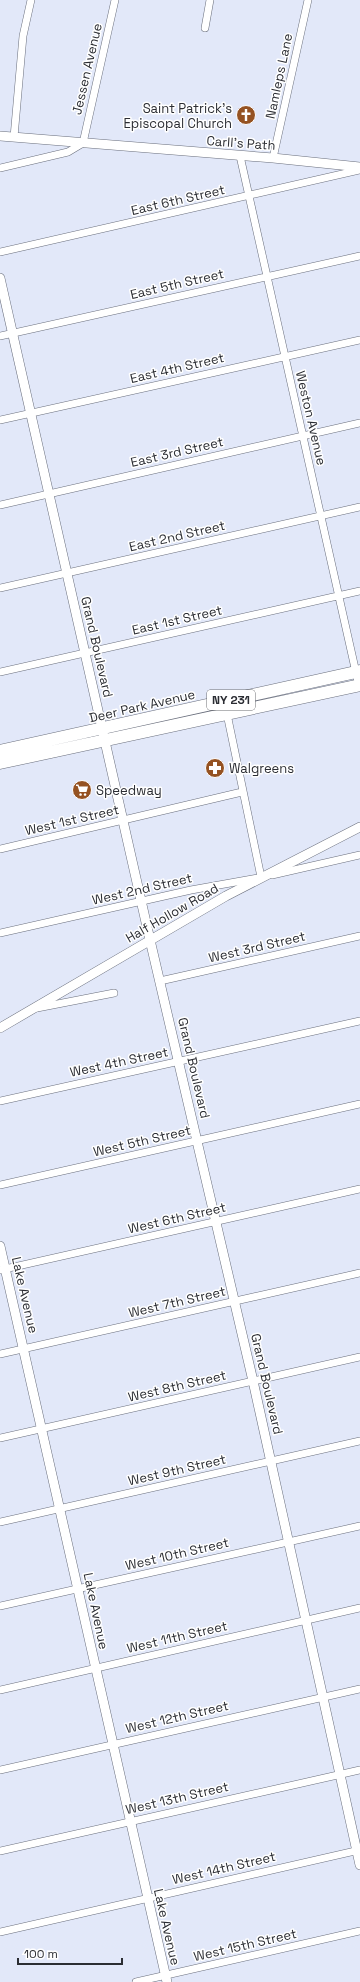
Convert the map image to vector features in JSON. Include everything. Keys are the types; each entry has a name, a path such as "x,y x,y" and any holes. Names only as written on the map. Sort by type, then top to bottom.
{"main road":[{"name":"Deer Park Avenue","path":"0,751 358,671"},
{"name":"Deer Park Avenue","path":"0,763 105,742 360,686"}],"street":[{"path":"14,137 23,36 31,0"},
{"name":"Jessen Avenue","path":"83,143 115,0"},
{"path":"205,28 210,0"},
{"name":"Namleps Lane","path":"273,158 308,0"},
{"name":"Carll's Path","path":"0,136 360,166"},
{"path":"0,168 68,152 83,143"},
{"name":"Weston Avenue","path":"240,156 339,596 358,671 360,686"},
{"name":"East 6th Street","path":"0,252 249,197 360,170"},
{"name":"East 5th Street","path":"0,336 360,256"},
{"name":"Grand Boulevard","path":"0,278 150,940 180,1061 253,1381 287,1542 358,1850 360,1865"},
{"name":"East 4th Street","path":"0,420 360,340"},
{"name":"East 3rd Street","path":"0,505 360,423"},
{"name":"East 2nd Street","path":"0,588 360,507"},
{"name":"East 1st Street","path":"0,672 360,591"},
{"path":"227,714 242,792 261,877"},
{"name":"West 1st Street","path":"0,849 242,792"},
{"name":"Half Hollow Road","path":"0,1028 261,877 360,827"},
{"name":"West 2nd Street","path":"0,933 142,901 360,856"},
{"name":"West 3rd Street","path":"160,981 360,936"},
{"path":"35,1008 114,993"},
{"name":"West 4th Street","path":"0,1101 360,1021"},
{"name":"West 5th Street","path":"0,1185 360,1104"},
{"name":"West 6th Street","path":"3,1270 360,1189"},
{"name":"Lake Avenue","path":"0,1246 3,1270 24,1349 41,1429 79,1588 95,1668 166,1979"},
{"name":"West 7th Street","path":"0,1354 360,1273"},
{"name":"West 8th Street","path":"0,1438 360,1357"},
{"name":"West 9th Street","path":"0,1522 360,1441"},
{"name":"West 10th Street","path":"0,1606 360,1526"},
{"name":"West 11th Street","path":"0,1690 360,1608"},
{"name":"West 12th Street","path":"0,1770 360,1689"},
{"name":"West 13th Street","path":"0,1851 360,1770"},
{"name":"West 14th Street","path":"0,1932 358,1850"},
{"name":"West 15th Street","path":"136,1982 166,1979 360,1931"}],"place":[{"name":"Saint Patrick's Episcopal Church","path":"246,115"},
{"name":"Walgreens","path":"215,768"},
{"name":"Speedway","path":"82,790"}]}
